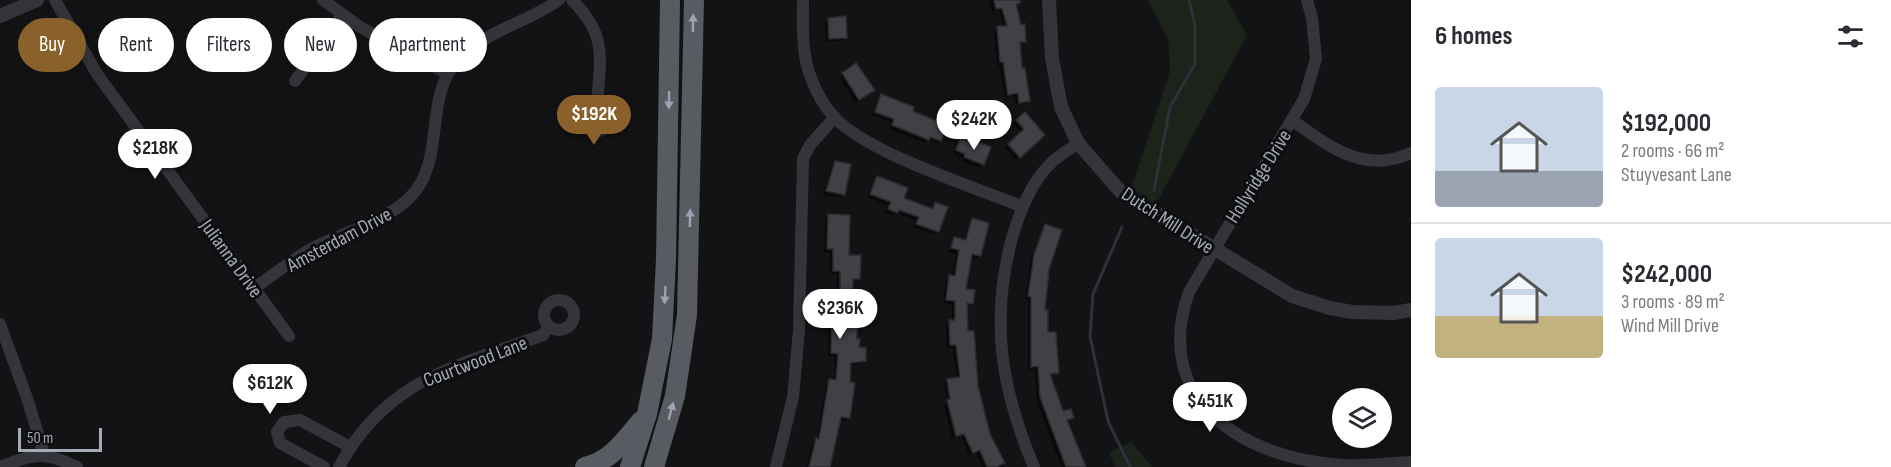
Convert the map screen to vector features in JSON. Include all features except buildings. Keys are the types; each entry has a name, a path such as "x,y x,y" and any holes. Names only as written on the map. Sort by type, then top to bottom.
{"highway":[{"path":"630,467 647,414 662,339 665,297 670,0"},
{"path":"656,465 675,396 687,315 694,0"},
{"path":"585,467 602,463 612,455 647,414"}],"street":[{"path":"0,16 37,0"},
{"name":"Julianna Drive","path":"55,0 103,82 290,336"},
{"path":"323,0 342,16 448,74"},
{"name":"Amsterdam Drive","path":"255,288 308,251 337,236 384,217 417,189 435,143 439,98 448,74 456,61 487,37 527,19 559,0"},
{"path":"572,0 591,21 597,32 599,58 597,110"},
{"path":"804,0 803,43 807,61 819,93 835,117 861,138 903,158 1021,206"},
{"name":"Dutch Mill Drive","path":"1049,0 1052,58 1061,107 1078,143 1120,191 1292,296 1330,308 1370,314 1411,310"},
{"name":"Hollyridge Drive","path":"1307,0 1312,18 1316,59 1304,99 1188,292 1180,326 1182,364 1196,396 1236,436 1273,451 1342,466 1411,462"},
{"path":"295,81 342,16"},
{"path":"776,467 794,397 799,330 803,159 810,145 835,117"},
{"path":"1292,120 1340,153 1353,158 1368,160 1400,158 1411,153"},
{"path":"1034,467 1011,404 998,327 1005,266 1021,206 1051,163 1078,143"},
{"path":"0,324 28,401 44,454"},
{"name":"Courtwood Lane","path":"339,467 350,447 364,429 412,386 437,372 543,335 549,326"},
{"path":"324,467 280,443 278,432 284,422 300,420 350,447"},
{"path":"0,467 27,456 44,454 77,467"}],"shaded area":[{"path":"1148,0 1227,0 1247,35 1156,204 1131,189 1170,71 1168,39"},
{"path":"1131,442 1152,467 1115,467 1109,453"}],"waterway":[{"path":"1154,190 1170,107 1195,64 1195,26 1189,0"},
{"path":"1122,227 1093,294 1090,336 1108,421 1130,467"}]}
